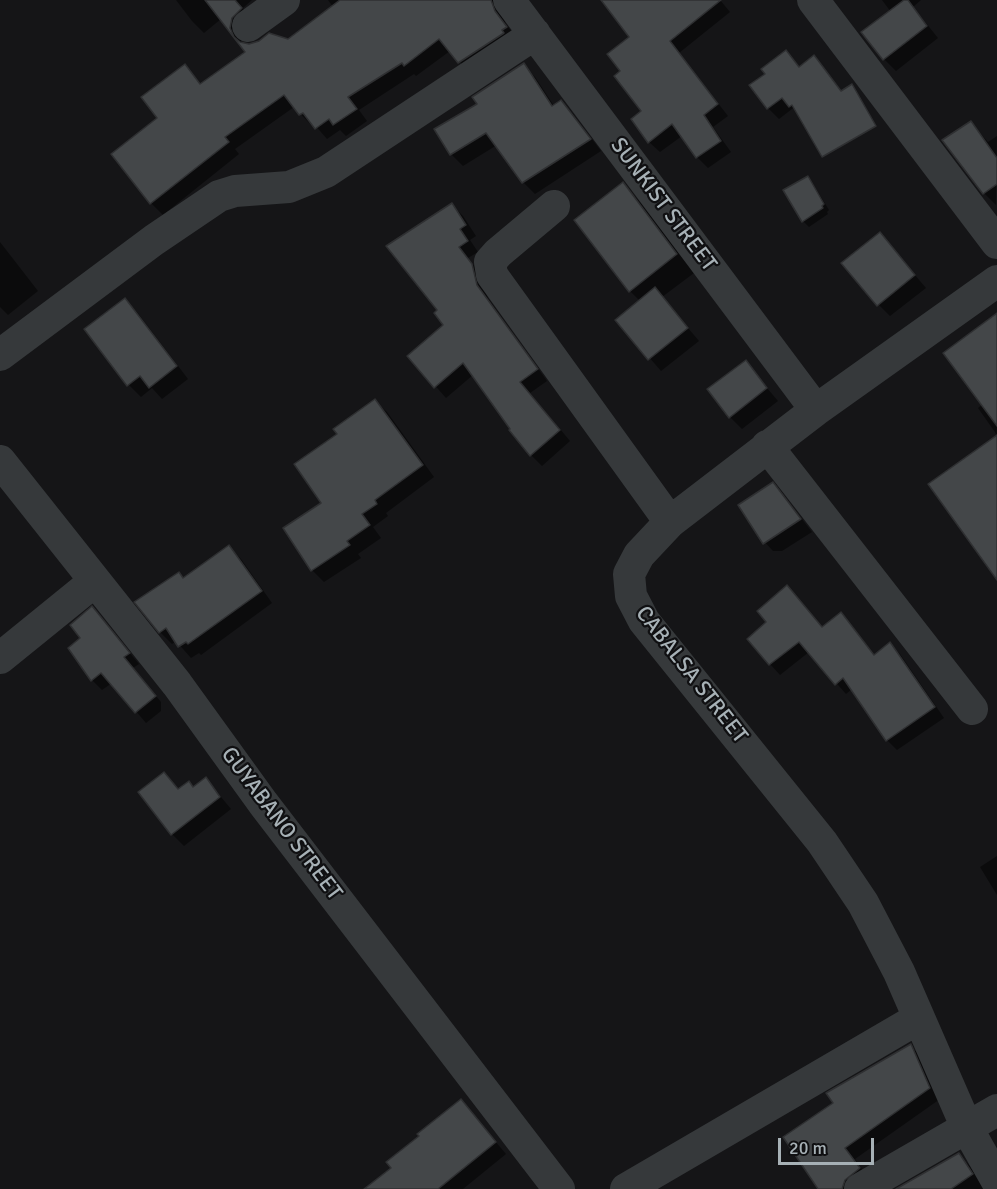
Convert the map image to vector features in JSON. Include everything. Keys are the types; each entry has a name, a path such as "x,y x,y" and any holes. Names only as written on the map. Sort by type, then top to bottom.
{"street":[{"path":"248,26 285,0"},
{"name":"SUNKIST STREET","path":"509,0 816,410"},
{"path":"813,0 997,243"},
{"path":"0,355 154,240 219,196 235,191 289,187 326,172 535,34"},
{"path":"554,206 498,253 490,262 492,275 670,522"},
{"name":"CABALSA STREET","path":"997,281 767,446 670,522 639,555 629,574 632,596 651,630 828,851 863,903 899,972 967,1128 997,1181"},
{"path":"767,446 972,709"},
{"name":"GUYABANO STREET","path":"0,461 177,684 263,803 559,1189"},
{"path":"0,658 95,581"},
{"path":"626,1189 919,1018"},
{"path":"860,1189 997,1110"}],"building":[{"path":"205,0 235,0 242,8 232,18 230,28 234,37 240,42 249,44 259,41 269,33 288,39 340,0 491,0 495,11 507,27 502,30 504,33 458,63 439,39 404,66 402,63 348,97 357,109 333,125 329,119 315,129 303,113 299,115 284,95 225,137 229,142 150,204 111,154 157,118 141,97 185,64 200,84 245,52"},
{"path":"601,0 721,0 670,41 718,104 704,115 721,141 696,158 672,124 648,143 631,119 641,111 614,76 620,71 607,54 629,37"},
{"path":"904,0 908,0 927,26 883,60 861,32"},
{"path":"786,50 799,67 814,55 841,91 852,84 876,126 822,157 792,105 789,107 782,98 767,109 749,85 765,74 761,69"},
{"path":"524,63 552,106 561,100 591,139 522,183 486,133 450,155 434,129 477,104 472,97"},
{"path":"971,121 997,158 997,184 983,194 942,140"},
{"path":"808,176 824,204 823,208 802,222 783,190"},
{"path":"623,182 677,254 629,292 574,220"},
{"path":"452,203 466,225 460,229 468,241 459,247 472,264 477,285 538,369 520,382 560,430 530,456 509,430 463,363 434,388 407,356 443,325 434,313 437,310 386,246"},
{"path":"880,232 915,275 877,306 841,263"},
{"path":"655,287 688,328 648,360 615,320"},
{"path":"125,298 177,366 149,388 140,376 127,386 84,329"},
{"path":"997,313 997,426 943,353"},
{"path":"746,360 767,388 729,418 707,389"},
{"path":"375,399 423,465 375,500 377,504 362,514 370,525 347,541 350,545 311,571 283,528 321,503 294,464 337,434 333,429"},
{"path":"997,435 997,580 928,484"},
{"path":"773,482 801,519 763,544 738,505"},
{"path":"229,545 262,591 188,644 186,642 178,647 166,628 159,633 134,602 179,572 183,578"},
{"path":"787,585 822,627 841,612 874,655 890,642 935,707 886,741 843,678 835,685 799,642 769,665 747,639 766,622 757,611"},
{"path":"92,606 130,653 124,657 156,696 135,713 101,673 91,681 68,648 80,638 70,625"},
{"path":"164,772 178,789 189,781 193,787 206,777 220,797 171,835 138,792"},
{"path":"911,1044 930,1088 845,1148 860,1168 845,1180 842,1189 818,1189 783,1137 833,1103 826,1093"},
{"path":"461,1099 496,1142 438,1189 364,1189 391,1168 386,1162"},
{"path":"959,1153 973,1174 951,1189 896,1189"}]}
